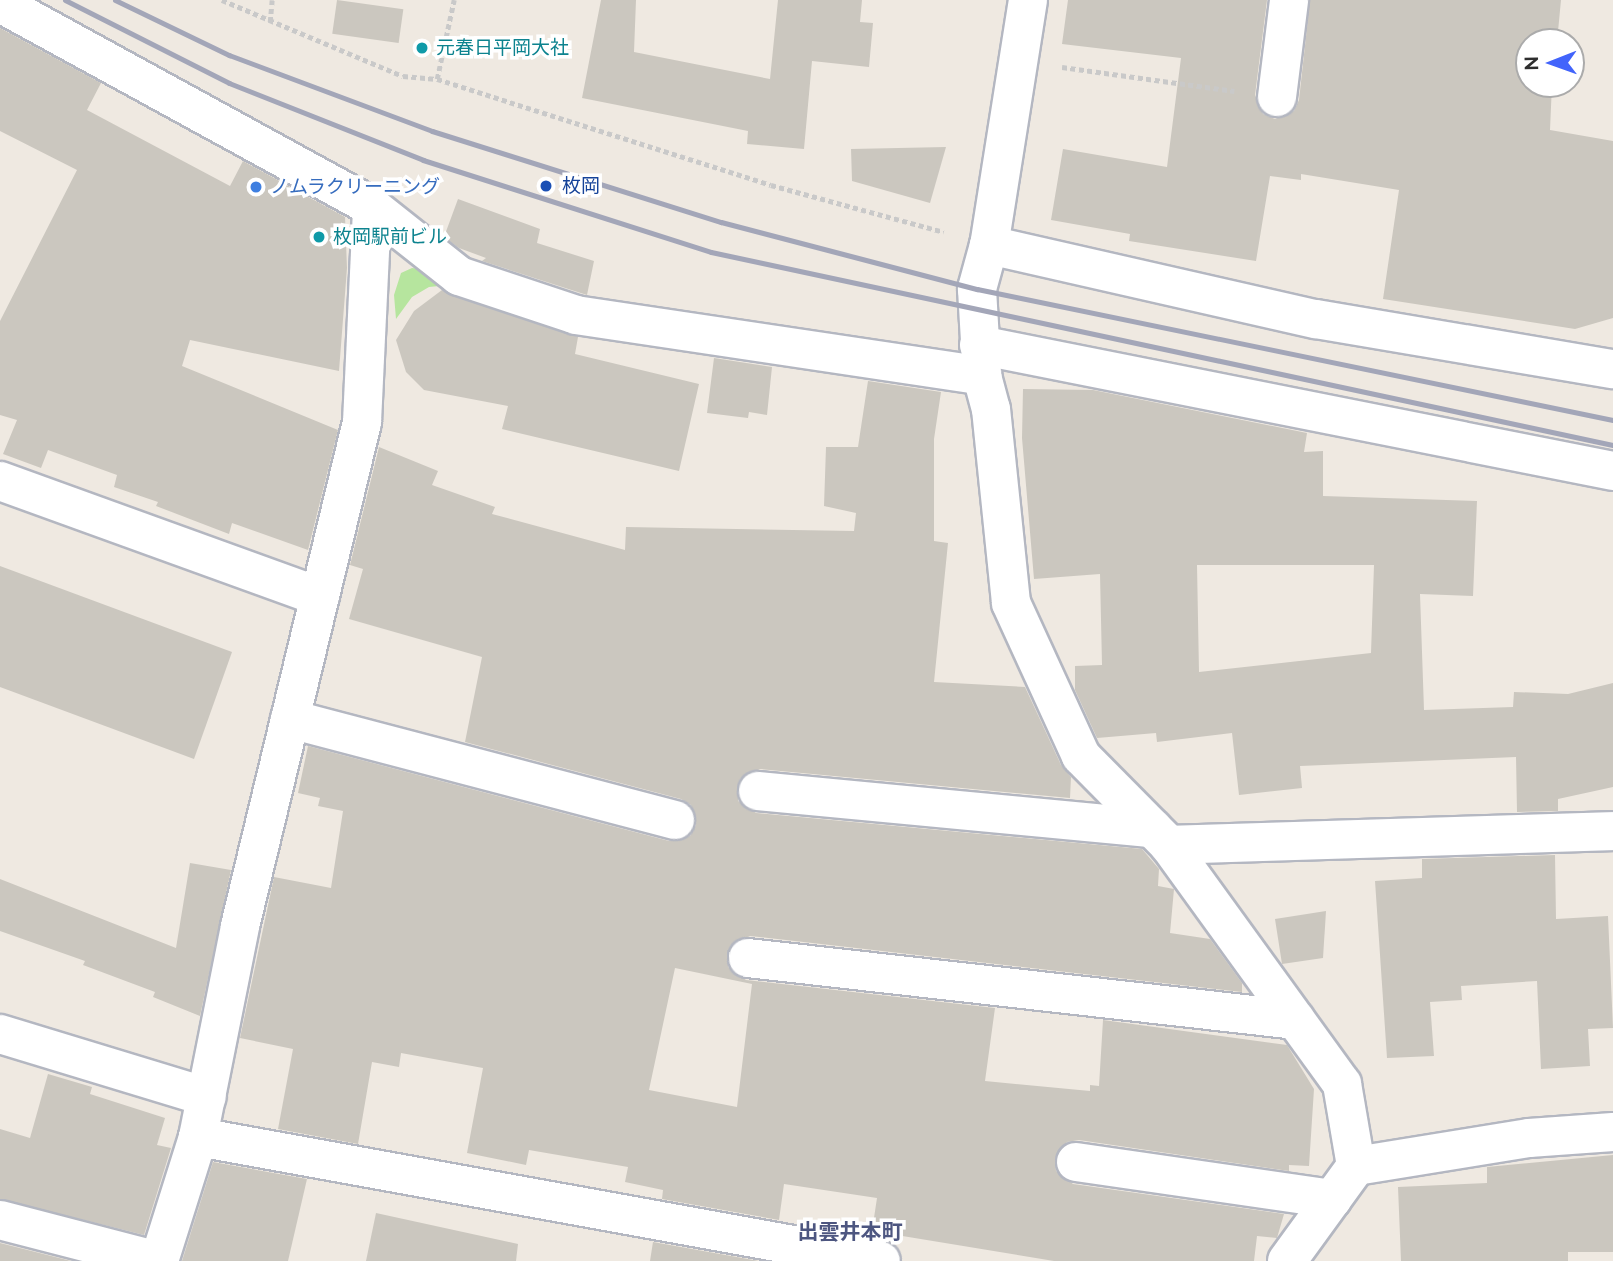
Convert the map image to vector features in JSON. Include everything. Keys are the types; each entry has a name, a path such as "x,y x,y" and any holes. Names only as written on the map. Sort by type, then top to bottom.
{"street":[{"path":"1028,0 989,245 977,289 981,361 991,409 1011,603 1081,756 1160,837 1342,1084 1356,1166"},
{"path":"1276,97 1289,0"},
{"path":"0,3 372,207 460,276 576,315 981,361 1613,471"},
{"path":"0,1220 159,1261 198,1137 240,926 362,422 372,207"},
{"path":"989,245 1315,319 1613,369"},
{"path":"0,481 320,597"},
{"path":"290,719 675,821"},
{"path":"758,791 1160,837 1613,831"},
{"path":"748,958 1296,1020"},
{"path":"0,1034 207,1097"},
{"path":"1287,1261 1356,1166 1529,1138 1613,1132"},
{"path":"198,1137 880,1261"},
{"path":"1076,1162 1332,1199"}],"path":[{"path":"222,0 403,76 437,79 771,185 989,245"},
{"path":"270,22 272,0"},
{"path":"437,79 454,0"},
{"path":"1018,61 1276,97"}],"green space":[{"path":"412,268 432,270 449,285 429,287 412,297 396,319 394,295 401,273"}],"building":[{"path":"337,0 403,9 399,43 332,34"},
{"path":"601,0 636,0 634,52 770,79 778,0 862,0 860,22 873,23 869,67 812,61 804,149 747,144 748,131 582,98"},
{"path":"1068,0 1267,0 1255,95 1263,114 1275,119 1294,111 1299,100 1310,0 1561,0 1558,28 1515,28 1515,98 1551,98 1550,130 1613,141 1613,318 1575,329 1383,299 1399,190 1301,174 1301,180 1270,176 1256,261 1129,241 1130,234 1051,220 1063,149 1167,167 1181,58 1062,44"},
{"path":"0,28 101,83 87,110 230,186 243,161 345,217 347,268 339,371 190,340 182,366 338,430 308,550 232,523 229,534 156,506 158,502 114,487 117,475 48,450 41,468 3,454 17,420 0,415 0,321 77,170 0,131"},
{"path":"946,147 930,203 852,181 851,149"},
{"path":"458,199 540,229 537,243 594,261 587,295 482,261 486,258 459,248 444,237"},
{"path":"442,290 578,337 575,354 699,384 679,471 502,429 508,406 424,390 406,372 396,340 414,311"},
{"path":"714,358 772,367 767,415 749,412 748,418 707,413"},
{"path":"868,381 941,392 934,439 934,541 948,543 934,682 1025,687 1061,765 1071,777 1070,798 760,769 740,779 738,801 756,813 1142,849 1159,869 1158,886 1174,889 1170,933 1210,939 1242,983 1242,992 750,936 730,946 728,967 746,980 995,1008 985,1081 1090,1091 1090,1085 1099,1086 1103,1020 1287,1045 1314,1089 1309,1166 1289,1165 1289,1171 1079,1140 1067,1142 1055,1158 1056,1171 1073,1184 1284,1214 1277,1238 1257,1236 1254,1261 1054,1261 872,1231 877,1198 784,1184 779,1220 662,1199 663,1190 625,1182 628,1167 529,1150 526,1165 467,1153 483,1068 401,1053 399,1067 372,1062 358,1144 278,1129 293,1049 240,1038 274,877 331,888 343,811 318,806 320,798 298,793 308,746 669,841 690,836 696,825 691,805 681,799 465,742 482,657 349,619 363,569 350,565 379,447 438,471 432,485 495,507 492,514 625,550 626,527 854,531 856,513 824,506 826,447 858,447","holes":["675,968 752,984 737,1107 649,1090"]},
{"path":"1023,389 1093,390 1307,433 1304,452 1323,451 1323,496 1477,501 1473,596 1420,594 1424,710 1513,707 1514,692 1568,694 1613,683 1613,787 1558,799 1558,811 1517,812 1516,757 1300,766 1302,788 1239,795 1232,733 1157,742 1156,733 1097,738 1075,690 1075,666 1102,665 1100,574 1034,579 1022,438","holes":["1197,565 1374,565 1371,653 1199,672"]},
{"path":"0,566 232,652 194,759 0,687"},
{"path":"1555,855 1556,919 1608,916 1613,1028 1588,1029 1590,1066 1541,1069 1537,981 1461,986 1462,1000 1430,1002 1434,1056 1387,1058 1375,881 1422,878 1422,859"},
{"path":"190,863 231,870 200,1016 153,997 155,992 83,965 85,961 0,931 0,879 176,948"},
{"path":"1326,911 1323,958 1282,964 1275,919"},
{"path":"48,1074 92,1087 90,1094 165,1118 157,1145 171,1148 144,1235 0,1199 0,1129 30,1138"},
{"path":"1613,1155 1613,1252 1568,1252 1568,1261 1401,1261 1398,1187 1487,1183 1487,1167"},
{"path":"213,1162 307,1179 288,1261 182,1261"},
{"path":"376,1213 518,1244 516,1261 366,1261"},
{"path":"653,1242 759,1261 650,1261"},
{"path":"0,1243 71,1261 0,1261"}],"railway":[{"path":"65,0 229,83 423,160 711,252 1613,445"},
{"path":"115,0 229,55 432,131 721,222 977,289 1613,420"}],"place":[{"name":"元春日平岡大社","path":"422,48"},
{"name":"枚岡","path":"546,186"},
{"name":"ノムラクリーニング","path":"256,187"},
{"name":"枚岡駅前ビル","path":"319,237"}],"district":[{"name":"出雲井本町","path":"850,1232"}]}
